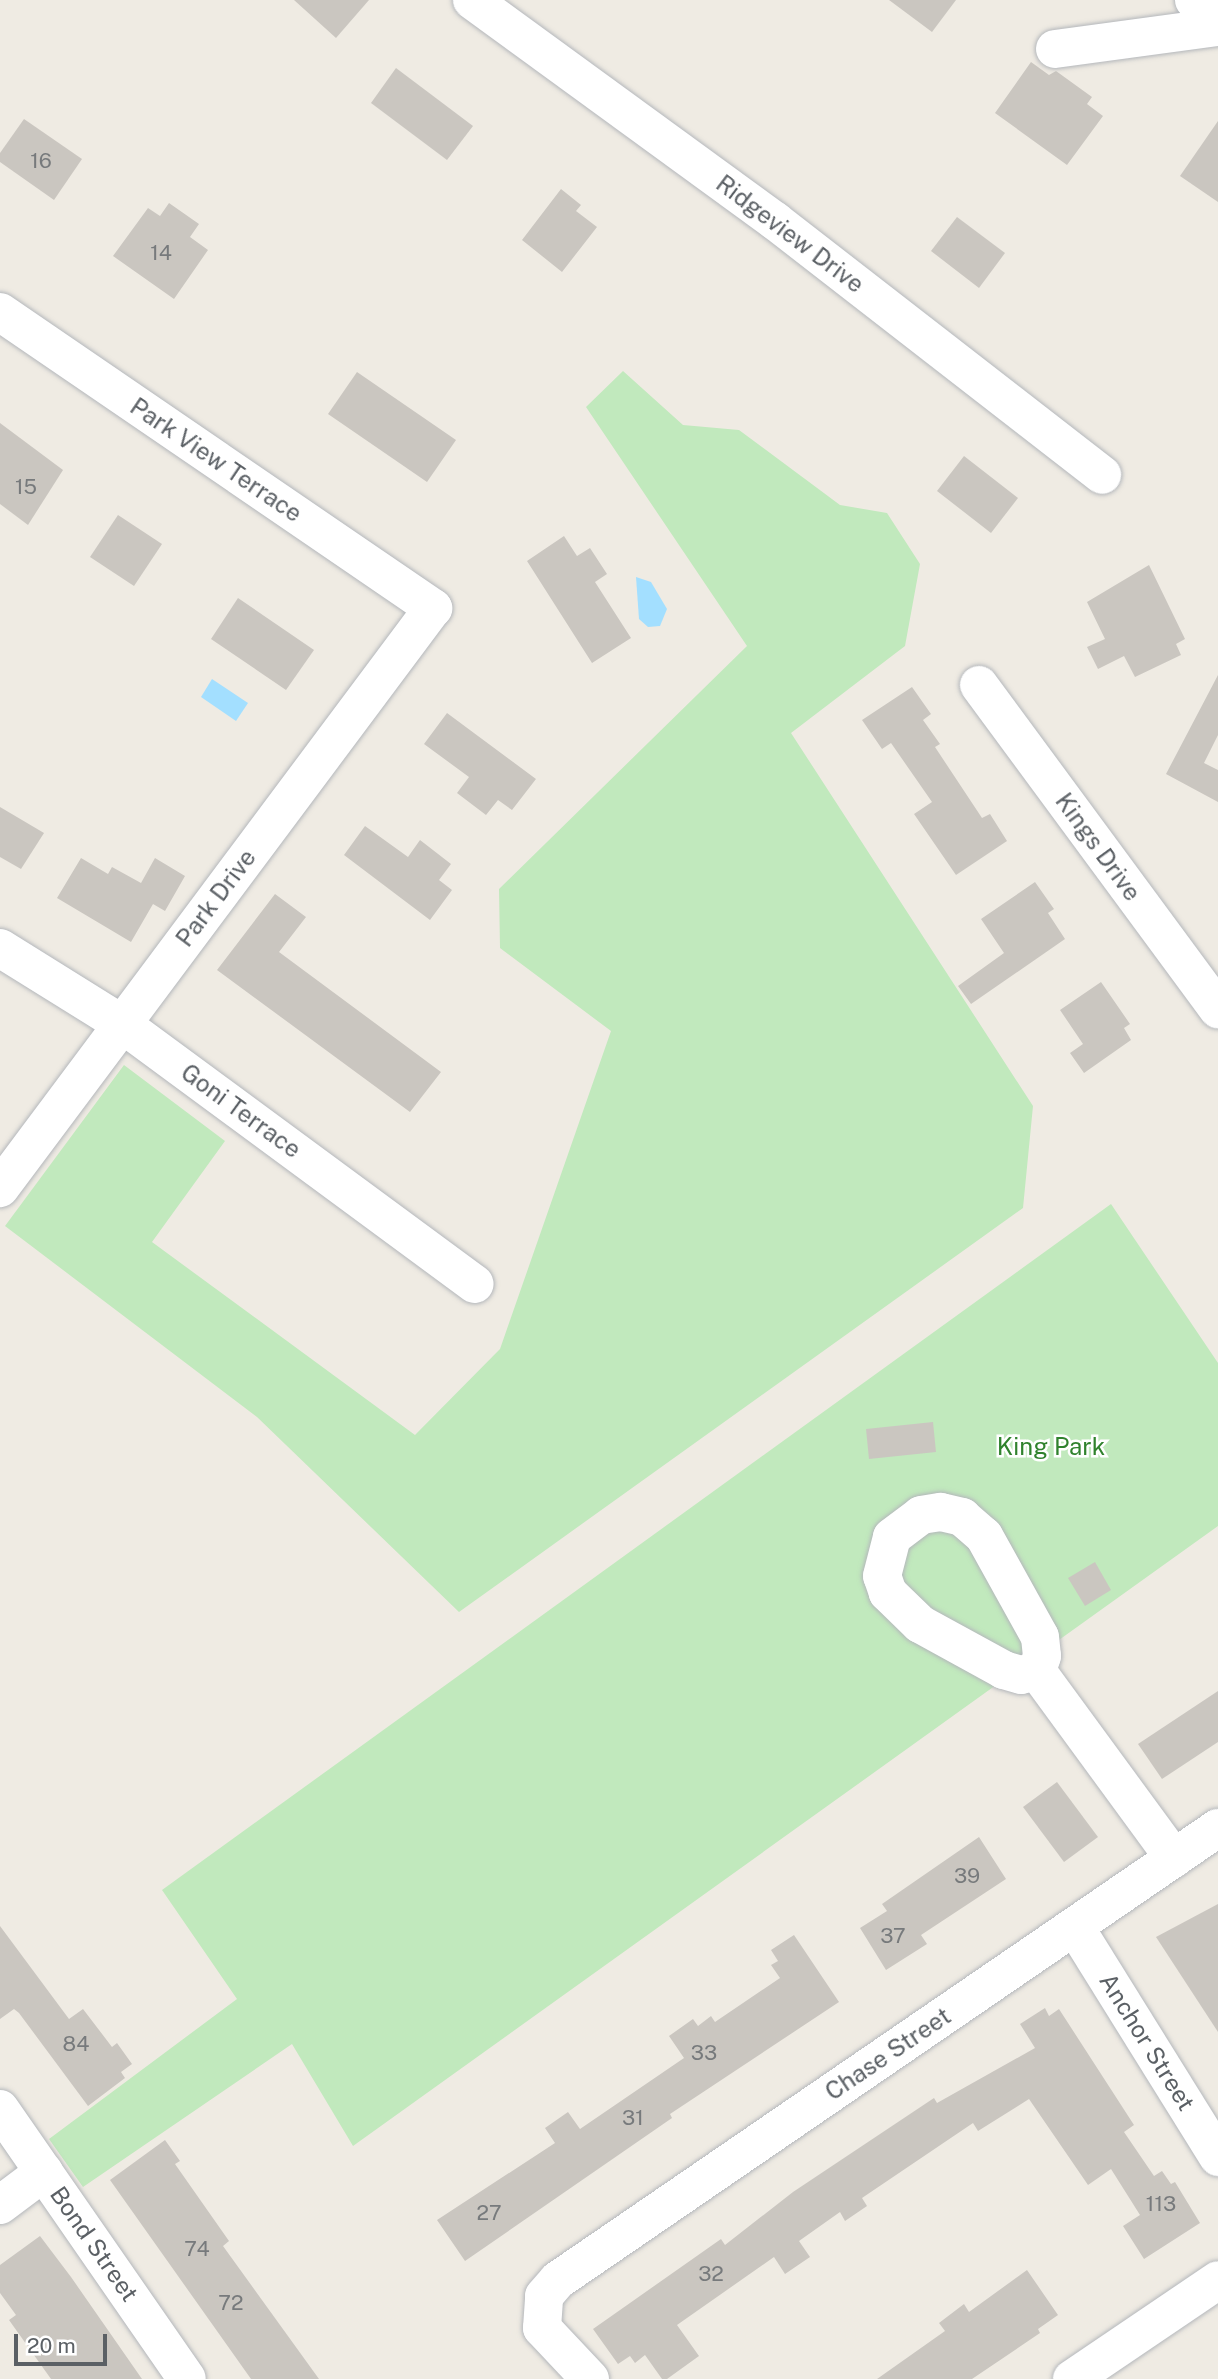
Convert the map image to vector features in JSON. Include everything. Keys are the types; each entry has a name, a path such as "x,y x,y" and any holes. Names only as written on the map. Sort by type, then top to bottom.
{"street":[{"name":"Ridgeview Drive","path":"472,0 775,221 1102,475"},
{"path":"1194,0 1218,16"},
{"path":"1055,49 1218,27"},
{"name":"Park View Terrace","path":"0,312 433,608"},
{"name":"Park Drive","path":"0,1188 433,608"},
{"name":"Kings Drive","path":"979,685 1218,1009"},
{"name":"Goni Terrace","path":"0,948 122,1024 475,1284"},
{"path":"1037,1671 1021,1675 1004,1670 920,1624 896,1605 882,1576 892,1537 921,1515 950,1514 972,1524 991,1547 1040,1637 1037,1671 1174,1858"},
{"name":"Chase Street","path":"590,2379 542,2328 544,2296 558,2280 1218,1828"},
{"name":"Anchor Street","path":"1075,1927 1218,2157"},
{"name":"Bond Street","path":"0,2109 186,2378"},
{"path":"0,2205 44,2172"},
{"path":"1072,2379 1218,2280"}],"green space":[{"path":"623,371 683,425 739,430 840,505 887,513 920,564 905,646 791,733 1033,1106 1023,1208 459,1612 257,1417 5,1226 124,1065 225,1141 152,1242 415,1435 500,1349 611,1031 500,948 499,889 747,646 586,407"},
{"name":"King Park","path":"1111,1204 1218,1363 1218,1526 353,2146 292,2044 83,2187 49,2139 237,1999 162,1890"}],"water":[{"path":"636,577 651,582 667,609 660,626 648,627 639,619"},
{"path":"212,679 248,703 236,721 201,697"}],"building":[{"path":"294,0 369,0 336,38"},
{"path":"889,0 956,0 932,32"},
{"path":"1031,62 1049,75 1056,71 1092,97 1087,104 1103,116 1067,165 995,113"},
{"path":"396,68 473,126 447,160 371,103"},
{"path":"24,119 82,159 54,200 0,162 0,153"},
{"path":"1218,121 1218,202 1180,176"},
{"path":"561,189 581,205 576,211 597,227 562,272 522,240"},
{"path":"169,203 199,224 190,237 208,250 174,299 113,256 148,208 160,216"},
{"path":"957,217 1005,253 979,288 931,251"},
{"path":"357,372 456,440 427,482 328,414"},
{"path":"0,423 63,470 28,525 0,504"},
{"path":"964,456 1018,498 991,533 937,491"},
{"path":"118,515 162,544 134,586 90,557"},
{"path":"564,536 577,556 590,548 607,574 595,582 631,638 592,663 527,561"},
{"path":"1149,565 1185,639 1176,644 1181,655 1135,677 1124,656 1098,669 1087,647 1105,639 1087,602"},
{"path":"238,598 314,650 286,690 211,639"},
{"path":"1218,675 1218,735 1204,763 1218,770 1218,802 1166,774"},
{"path":"912,687 931,714 923,720 940,744 935,747 982,818 990,814 1007,841 956,875 914,814 932,802 891,743 882,749 862,720"},
{"path":"447,713 536,779 512,810 498,800 486,815 457,793 469,777 424,744"},
{"path":"0,807 44,833 21,869 0,857"},
{"path":"365,826 408,857 420,840 451,864 439,880 452,890 430,920 344,855"},
{"path":"81,858 108,874 112,867 141,883 155,858 185,876 165,911 153,904 131,942 57,898"},
{"path":"1035,882 1054,909 1048,913 1065,939 971,1004 958,986 1004,953 981,919"},
{"path":"275,894 306,917 279,952 441,1072 410,1112 217,970"},
{"path":"1101,982 1130,1024 1124,1028 1131,1040 1084,1073 1070,1053 1083,1044 1060,1010"},
{"path":"933,1422 936,1452 869,1459 866,1429"},
{"path":"1095,1562 1111,1590 1085,1606 1068,1578"},
{"path":"1218,1691 1218,1742 1162,1779 1138,1744"},
{"path":"1057,1782 1098,1837 1064,1862 1023,1807"},
{"path":"979,1837 1006,1879 921,1935 927,1944 886,1970 860,1928 887,1911 882,1904"},
{"path":"1218,1904 1218,2032 1156,1937"},
{"path":"0,1926 69,2019 83,2009 112,2047 117,2043 132,2064 121,2072 125,2078 88,2106 19,2013 14,2009 0,2019"},
{"path":"794,1935 839,2002 670,2114 672,2118 465,2261 437,2220 555,2143 545,2128 568,2112 580,2129 684,2058 669,2036 693,2019 698,2026 711,2016 715,2022 780,1978 771,1965 778,1961 771,1950"},
{"path":"1045,2008 1049,2016 1059,2009 1134,2125 1124,2132 1154,2176 1162,2171 1171,2184 1175,2182 1200,2223 1144,2259 1123,2226 1140,2215 1111,2169 1088,2185 1029,2099 978,2131 973,2123 862,2198 867,2206 845,2221 840,2212 799,2241 810,2257 785,2274 774,2257 677,2325 699,2356 667,2379 662,2379 645,2355 635,2363 630,2356 618,2364 593,2329 721,2239 725,2245 793,2192 934,2098 937,2103 1035,2048 1020,2024"},
{"path":"165,2140 180,2161 175,2164 229,2241 223,2246 319,2379 251,2379 110,2180"},
{"path":"40,2236 142,2379 51,2379 9,2320 16,2315 0,2293 0,2265"},
{"path":"1027,2270 1058,2315 1038,2329 1040,2333 972,2379 877,2379 945,2331 939,2323 964,2304 969,2312"}]}
